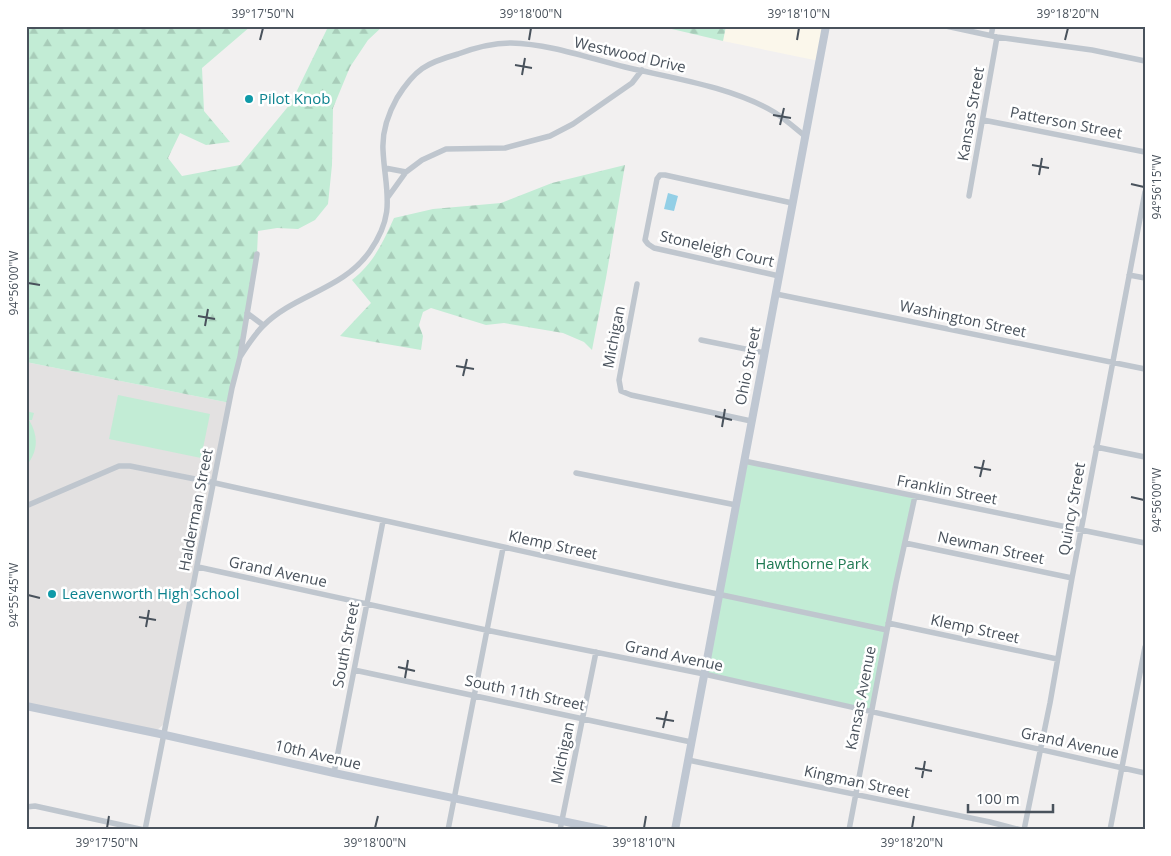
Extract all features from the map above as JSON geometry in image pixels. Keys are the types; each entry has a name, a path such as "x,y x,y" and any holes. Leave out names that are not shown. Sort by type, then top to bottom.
{"street":[{"name":"Ohio Street","path":"675,830 826,26"},
{"path":"946,26 994,36 1092,50 1145,61"},
{"name":"Kansas Street","path":"969,196 983,120 994,36 993,26"},
{"name":"Westwood Drive","path":"240,357 263,325 283,311 348,275 364,260 377,242 386,219 388,197 384,142 389,115 402,90 414,74 433,62 476,48 510,43 542,46 678,78 723,91 774,112 805,136"},
{"path":"388,197 406,172 422,160 446,149 505,148 550,136 573,124 632,83 642,70"},
{"name":"Patterson Street","path":"983,120 1145,152"},
{"path":"385,168 406,172"},
{"name":"Stoneleigh Court","path":"780,276 654,248 645,240 657,179 660,175 792,203"},
{"name":"Quincy Street","path":"1023,830 1058,659 1145,192"},
{"name":"Halderman Street","path":"145,830 215,483 232,388 240,357 257,254"},
{"path":"1129,275 1145,278"},
{"name":"Michigan","path":"637,284 619,387 624,393 751,421"},
{"name":"Washington Street","path":"776,294 1145,369"},
{"path":"247,313 263,325"},
{"path":"701,340 764,353"},
{"path":"1096,447 1145,457"},
{"name":"Franklin Street","path":"744,461 1145,543"},
{"path":"26,506 119,466 130,466 215,483"},
{"path":"576,473 736,505"},
{"name":"Klemp Street","path":"215,483 503,548 887,630"},
{"path":"887,630 915,496"},
{"name":"South Street","path":"334,773 366,604 384,521"},
{"name":"Newman Street","path":"905,543 1072,578"},
{"path":"448,830 503,548"},
{"name":"Grand Avenue","path":"198,567 486,630 704,674 1145,772"},
{"name":"Klemp Street","path":"888,623 1058,659"},
{"name":"Kansas Avenue","path":"849,830 887,630"},
{"path":"1110,830 1142,674 1145,647"},
{"name":"Michigan","path":"560,830 596,652"},
{"name":"South 11th Street","path":"354,670 691,742"},
{"name":"10th Avenue","path":"26,706 165,734 334,773 605,830"},
{"name":"Kingman Street","path":"688,760 1023,830"},
{"path":"26,807 35,806 145,830"}],"shaded area":[{"path":"726,26 826,26 819,61 723,41"},
{"path":"26,362 230,403 164,724 157,730 26,705"}],"green space":[{"path":"26,26 251,26 202,68 204,111 230,142 206,145 180,133 168,158 182,176 240,165 291,103 327,29 331,26 383,26 368,40 350,67 333,108 332,165 328,204 315,220 298,229 277,228 258,231 257,254 230,403 26,362"},
{"path":"659,26 726,26 723,41"},
{"path":"625,165 592,350 584,342 563,333 504,323 486,325 431,308 423,312 419,325 423,336 421,350 340,336 371,303 352,280 372,259 382,244 394,218 433,209 501,203 552,183"},
{"path":"118,395 210,414 201,458 109,439"},
{"path":"26,411 34,413 32,420 29,420 36,438 36,444 33,455 26,466 29,440 26,430"},
{"name":"Hawthorne Park","path":"744,461 915,496 871,711 704,674"}],"water":[{"path":"668,193 678,196 674,211 664,209"}],"place":[{"name":"Pilot Knob","path":"249,99"},
{"name":"Leavenworth High School","path":"52,594"}]}
